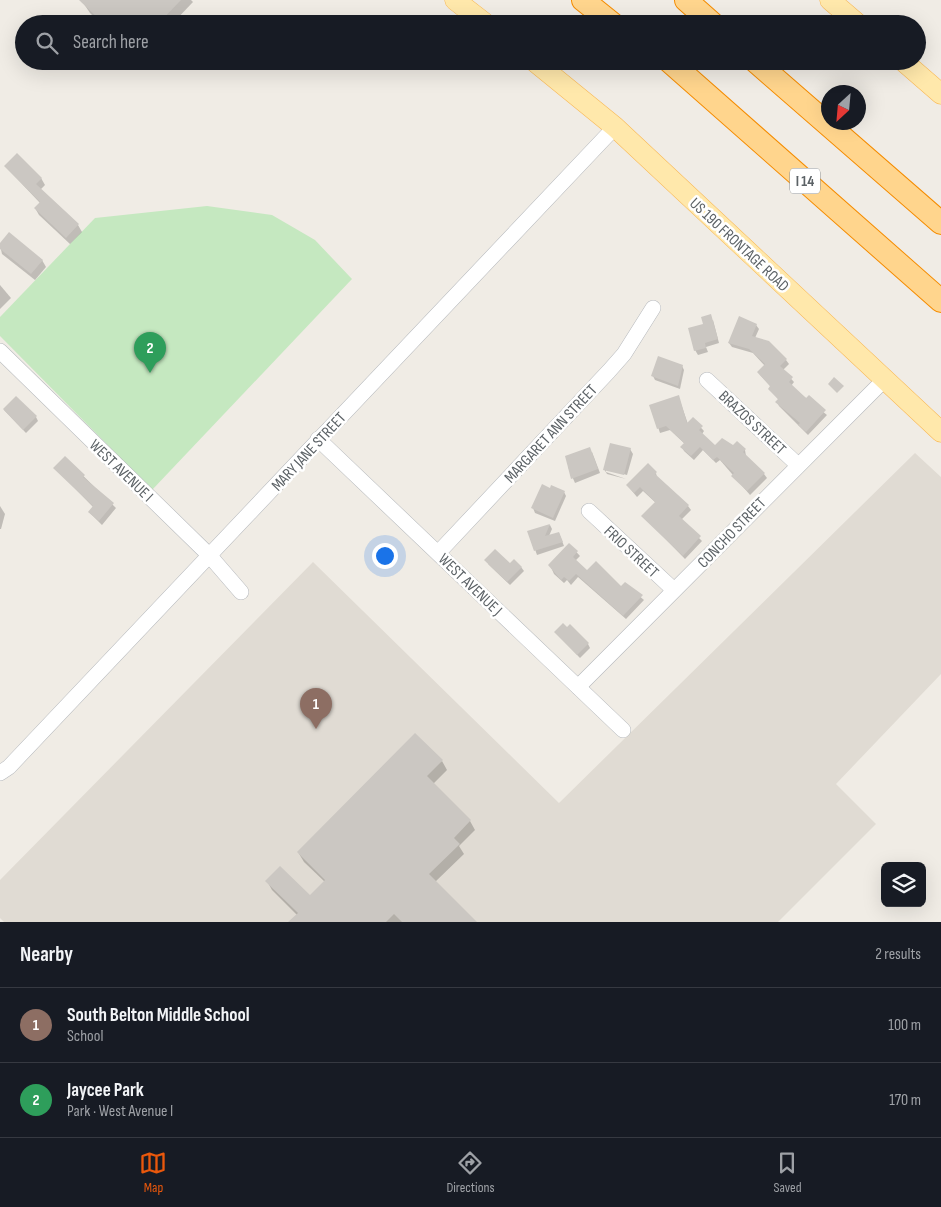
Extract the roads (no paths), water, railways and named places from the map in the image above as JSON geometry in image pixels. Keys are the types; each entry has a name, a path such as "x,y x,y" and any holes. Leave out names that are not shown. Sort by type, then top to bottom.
{"highway":[{"path":"583,0 602,15"},
{"path":"601,0 617,15"},
{"path":"686,0 703,15"},
{"path":"671,70 739,124"},
{"name":"I 14","path":"679,70 941,300"},
{"path":"765,70 941,223"}],"main road":[{"path":"455,0 474,15"},
{"path":"830,0 848,15"},
{"name":"US 190 FRONTAGE ROAD","path":"545,70 615,127 941,432"},
{"path":"913,70 941,94"}],"street":[{"name":"MARY JANE STREET","path":"0,773 16,760 615,127"},
{"name":"MARGARET ANN STREET","path":"439,552 624,354 653,308"},
{"name":"WEST AVENUE I","path":"0,350 209,555 241,592"},
{"name":"CONCHO STREET","path":"578,686 885,379"},
{"name":"BRAZOS STREET","path":"707,380 798,465"},
{"name":"WEST AVENUE J","path":"318,439 439,552 623,730"},
{"name":"FRIO STREET","path":"589,511 674,590"}],"place":[{"name":"Jaycee Park","path":"150,373"},
{"name":"South Belton Middle School","path":"316,729"}]}
